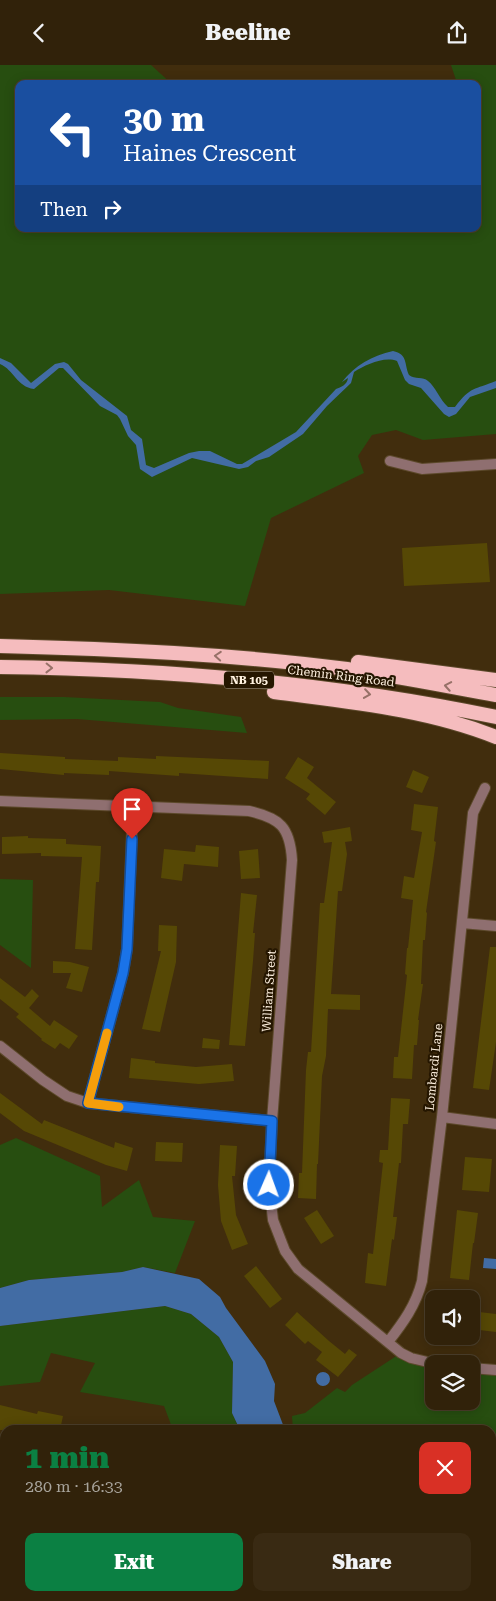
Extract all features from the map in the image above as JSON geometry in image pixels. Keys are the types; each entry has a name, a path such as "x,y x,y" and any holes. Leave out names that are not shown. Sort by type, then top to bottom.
{"highway":[{"name":"Chemin Ring Road","path":"0,646 102,649 242,658 348,669 496,695"},
{"path":"242,658 336,660 496,680"},
{"name":"Chemin Ring Road","path":"0,667 56,667 261,681 327,688 438,705 496,717"},
{"path":"145,672 408,711 466,726 496,737"}],"street":[{"path":"390,461 422,469 496,464"},
{"name":"Lombardi Lane","path":"388,1342 402,1324 417,1299 422,1281 442,1117 473,813 485,788"},
{"name":"William Street","path":"0,801 249,811 266,815 282,825 291,843 292,859 272,1121 270,1197 274,1220 286,1251 305,1276 406,1356 425,1361"},
{"path":"88,1103 123,973 127,949 133,807"},
{"path":"462,923 496,926"},
{"path":"0,1046 43,1080 67,1096 88,1103 272,1121"},
{"path":"442,1117 496,1123"},
{"path":"480,1369 496,1370"}],"green space":[{"path":"0,65 151,65 168,80 15,80 15,232 481,232 481,80 456,80 451,65 496,65 496,434 423,440 396,430 372,435 358,456 364,473 271,518 245,606 109,590 0,594"},
{"path":"0,697 64,697 160,702 178,708 241,717 247,733 77,719 0,720"},
{"path":"0,879 33,880 31,968 0,945"},
{"path":"16,1138 100,1176 102,1207 139,1180 153,1217 195,1221 175,1273 143,1267 122,1272 29,1280 0,1288 0,1145"},
{"path":"165,1306 191,1314 219,1337 233,1362 232,1413 238,1425 171,1425 164,1406 80,1392 95,1363 51,1353 40,1382 0,1386 0,1326"},
{"path":"401,1353 425,1361 425,1410 480,1410 480,1369 496,1370 496,1425 293,1425 292,1416 305,1413 337,1388 345,1392 352,1385"}],"water":[{"path":"393,351 401,354 405,360 409,375 428,381 448,407 455,407 469,392 496,381 496,388 470,397 456,414 449,417 444,414 421,388 409,384 405,380 397,361 381,360 354,372 351,383 327,406 303,434 269,457 239,469 192,458 152,477 140,469 136,445 128,436 117,415 100,406 63,368 59,368 34,389 23,385 9,370 0,364 0,358 11,363 31,383 55,364 64,362 68,364 81,380 127,416 131,430 142,439 146,465 154,468 189,453 199,451 210,451 237,464 242,464 296,432 336,389 345,384 348,378 342,382 358,366"},
{"path":"484,1258 496,1259 496,1269 483,1268"},
{"path":"143,1267 199,1279 220,1297 265,1361 275,1384 274,1401 283,1425 238,1425 232,1413 233,1362 219,1337 191,1314 165,1306 0,1326 0,1288 29,1280 122,1272"},
{"path":"323,1372 328,1374 330,1379 328,1384 323,1386 318,1384 316,1379 318,1374"}],"building":[{"path":"487,543 490,582 404,586 402,548"},
{"path":"0,753 65,757 65,759 118,761 118,757 156,759 156,756 269,761 268,779 179,773 179,776 109,771 109,775 64,773 64,775 0,769"},
{"path":"298,757 314,767 307,778 336,802 325,815 306,799 310,794 285,778"},
{"path":"413,770 429,777 422,793 406,787"},
{"path":"414,804 438,807 434,841 436,842 426,912 425,940 423,940 421,984 423,984 417,1045 414,1045 412,1079 393,1078 394,1057 398,1057 413,900 401,898 404,876 414,878 422,832 411,830"},
{"path":"350,827 352,841 345,842 347,854 342,891 338,891 331,994 360,995 360,1010 328,1009 326,1056 322,1076 316,1199 298,1198 299,1173 302,1173 306,1070 308,1052 311,1052 320,903 324,903 332,842 324,843 322,832"},
{"path":"28,836 28,838 66,839 66,844 101,846 99,882 96,882 92,950 75,949 82,857 41,856 41,853 2,854 2,837"},
{"path":"196,845 219,847 218,867 184,864 182,881 161,878 164,849 195,852"},
{"path":"258,849 260,878 241,879 239,851"},
{"path":"241,893 257,895 245,1046 229,1045"},
{"path":"159,925 177,926 176,962 160,1032 142,1029 161,951 158,951"},
{"path":"490,947 496,947 496,1042 489,1090 473,1088"},
{"path":"53,961 70,962 89,967 82,992 66,988 71,973 53,973"},
{"path":"0,978 25,997 32,989 39,996 29,1008 50,1026 54,1020 78,1036 69,1049 60,1043 55,1049 41,1040 16,1017 19,1014 0,999"},
{"path":"203,1038 220,1040 219,1049 202,1048"},
{"path":"131,1058 155,1061 155,1063 196,1067 232,1064 234,1081 199,1084 129,1078"},
{"path":"0,1093 42,1124 44,1120 114,1148 115,1142 133,1148 127,1171 106,1165 24,1131 0,1113"},
{"path":"391,1098 410,1099 408,1124 403,1124 401,1163 399,1163 393,1217 397,1217 386,1286 365,1283 368,1253 373,1254 383,1163 379,1162 380,1150 388,1150"},
{"path":"156,1142 183,1143 182,1162 155,1161"},
{"path":"220,1145 237,1146 235,1176 232,1176 236,1215 248,1244 232,1250 221,1221 218,1185"},
{"path":"465,1157 492,1159 489,1192 462,1190"},
{"path":"317,1210 334,1236 321,1244 304,1218"},
{"path":"457,1210 478,1213 469,1280 450,1278"},
{"path":"256,1266 282,1299 270,1308 244,1276"},
{"path":"297,1312 345,1354 349,1349 357,1355 338,1377 316,1360 322,1352 308,1341 305,1344 285,1325"},
{"path":"480,1312 496,1314 496,1332 480,1330"},
{"path":"0,1405 37,1414 38,1411 63,1416 61,1425 0,1425"}],"slow traffic":[{"path":"107,1033 88,1103 119,1107"}],"route":[{"path":"132,839 129,928 123,973 88,1103 272,1121 269,1185"}]}
